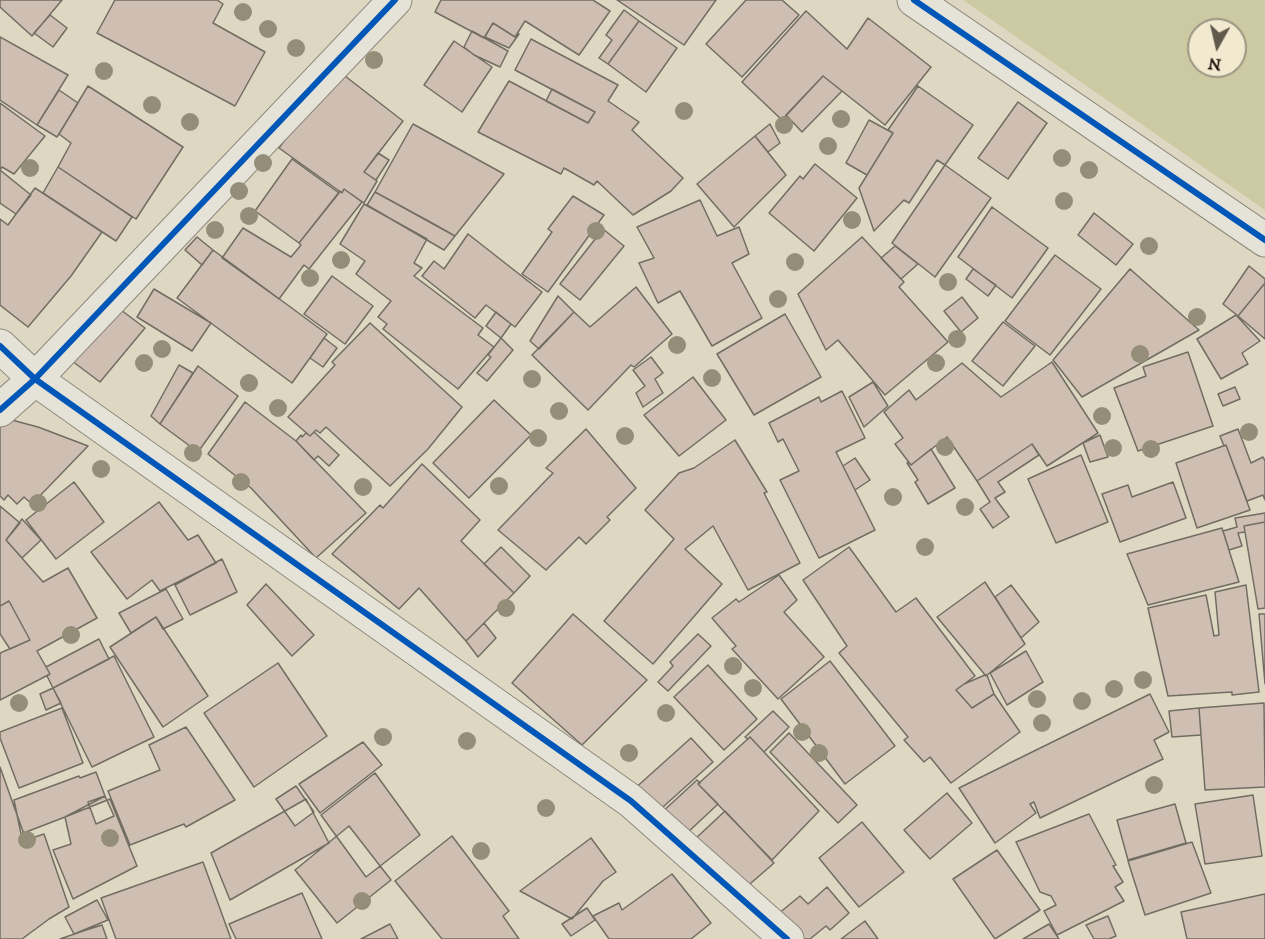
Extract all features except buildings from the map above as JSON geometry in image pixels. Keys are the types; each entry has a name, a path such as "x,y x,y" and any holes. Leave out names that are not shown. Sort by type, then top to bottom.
{"street":[{"path":"0,410 35,379 395,0"},
{"path":"914,0 1265,240"},
{"path":"0,346 35,379 631,801 787,939"}],"shaded area":[{"path":"963,0 1265,0 1265,210"}],"cycle path":[{"path":"0,410 35,379 395,0"},
{"path":"914,0 1265,240"},
{"path":"0,346 35,379 631,801 787,939"}]}
